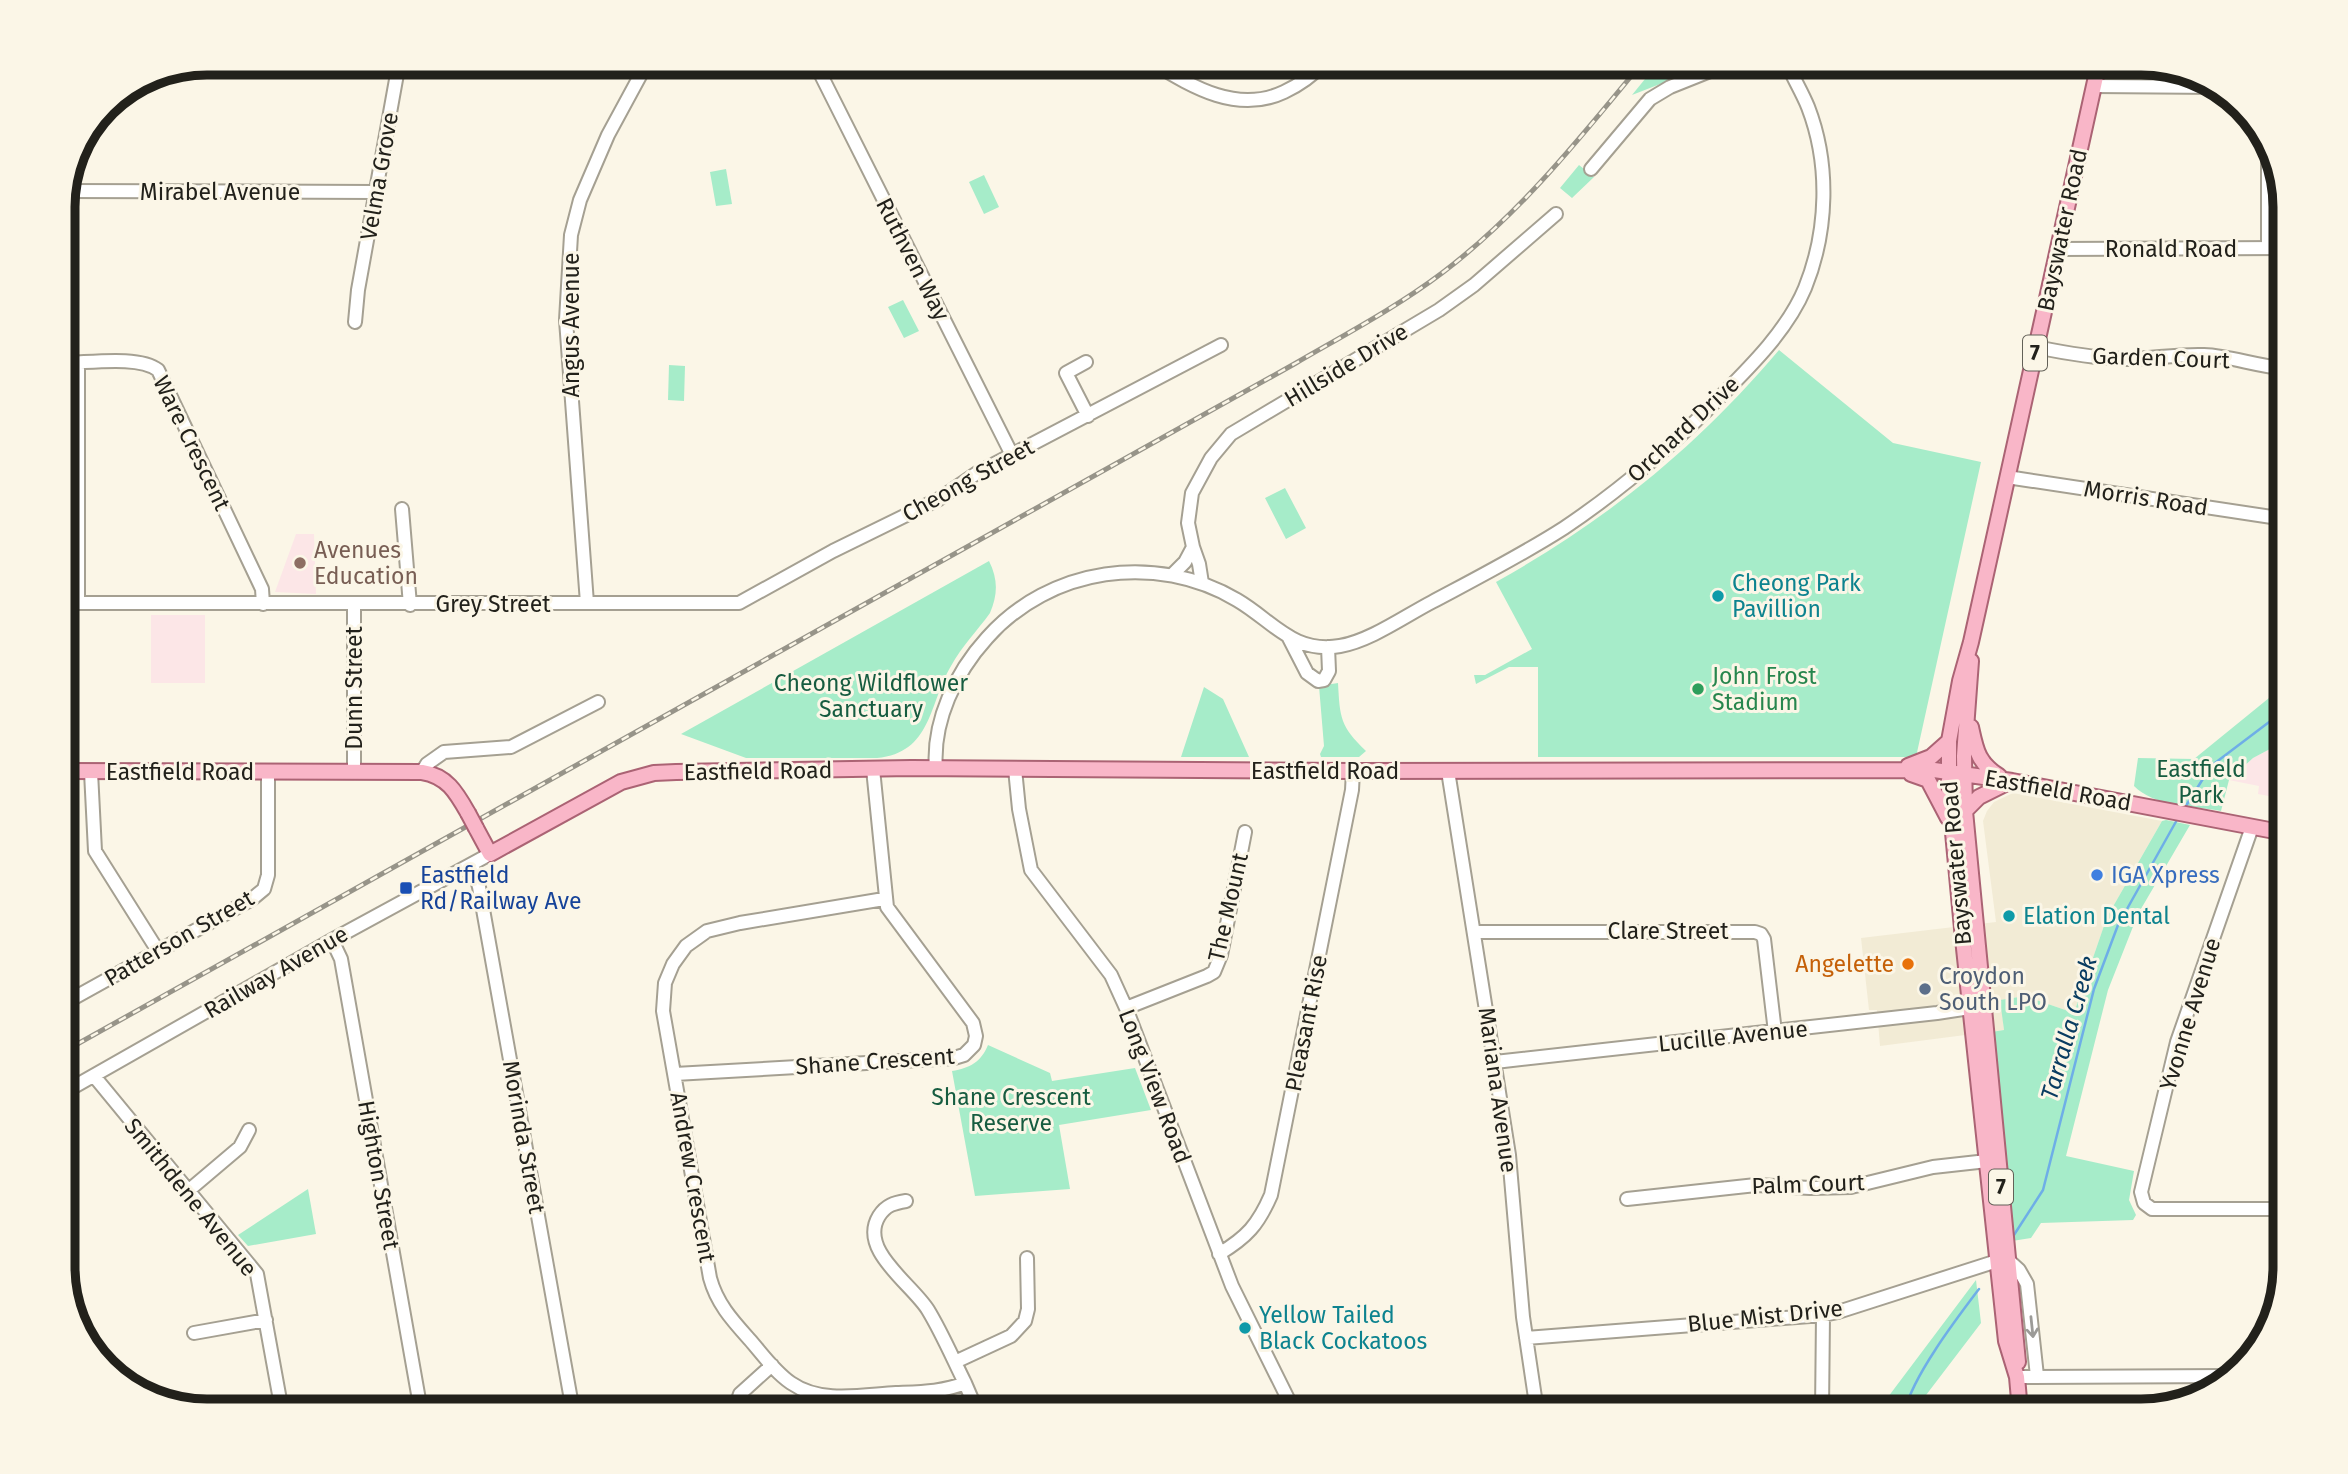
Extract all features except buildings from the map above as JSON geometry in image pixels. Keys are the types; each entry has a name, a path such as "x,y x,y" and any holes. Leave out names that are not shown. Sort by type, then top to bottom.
{"main road":[{"name":"Bayswater Road","path":"2019,1399 2017,1377 2006,1341 2003,1261 1965,811 1949,741 1960,681 1971,642 2096,75"},
{"name":"Bayswater Road","path":"1971,642 1968,715 1956,772 1951,825 1987,1161 2003,1261"},
{"path":"1968,715 1979,759 1987,769 2008,780"},
{"path":"1897,770 1931,757 1949,741"},
{"name":"Eastfield Road","path":"76,771 433,774 446,781 456,792 491,854 607,789 646,775 676,772 873,769 1956,772 2273,831"},
{"path":"1897,770 1928,780 1951,825"},
{"path":"1965,811 1979,797 2008,780"},
{"path":"1970,1008 1982,996"}],"street":[{"name":"Velma Grove","path":"355,322 358,290 397,75"},
{"name":"Angus Avenue","path":"587,604 566,320 571,235 580,200 608,135 640,75"},
{"name":"Ruthven Way","path":"821,75 1012,455"},
{"path":"1175,75 1207,93 1246,101 1278,95 1309,75"},
{"path":"1591,169 1650,99 1670,87 1700,75"},
{"name":"Orchard Drive","path":"1328,647 1352,643 1392,624 1530,548 1592,508 1681,437 1737,380 1780,329 1796,308 1805,286 1819,235 1824,196 1817,139 1808,106 1793,75"},
{"path":"2094,86 2195,87"},
{"path":"2268,174 2268,248"},
{"name":"Mirabel Avenue","path":"77,191 376,192"},
{"name":"Hillside Drive","path":"1202,583 1188,515 1192,493 1211,458 1231,434 1438,310 1474,285 1556,214"},
{"name":"Ronald Road","path":"2058,249 2272,248"},
{"name":"Cheong Street","path":"712,604 739,603 833,551 939,499 977,473 1221,345"},
{"name":"Garden Court","path":"2036,347 2084,356 2123,359 2206,355 2272,367"},
{"name":"Ware Crescent","path":"78,363 137,362 152,365 158,370 262,589 263,604"},
{"path":"1086,362 1066,373 1088,416"},
{"path":"78,363 78,603"},
{"name":"Morris Road","path":"2007,477 2272,517"},
{"path":"402,509 410,605"},
{"path":"1172,575 1185,562 1193,547"},
{"path":"936,769 936,745 951,693 966,664 1006,618 1039,596 1073,581 1124,571 1172,575 1202,583 1240,602 1289,638 1311,646 1328,647 1329,671 1324,680 1312,679 1307,673 1289,638"},
{"name":"Grey Street","path":"78,603 712,604"},
{"name":"Dunn Street","path":"354,604 354,772"},
{"path":"422,772 427,764 444,752 511,747 598,702"},
{"name":"Shane Crescent","path":"675,1074 954,1058 969,1052 974,1045 976,1036 973,1023 887,907 884,899 873,769"},
{"name":"Long View Road","path":"1015,769 1019,809 1031,870 1111,975 1126,1007 1232,1286 1288,1399"},
{"name":"Pleasant Rise","path":"1219,1254 1244,1239 1256,1225 1271,1195 1353,771"},
{"name":"Mariana Avenue","path":"1448,771 1509,1155 1526,1338 1535,1399"},
{"path":"91,772 95,850 158,951"},
{"name":"Patterson Street","path":"76,997 252,899 264,889 268,875 268,772"},
{"name":"Yvonne Avenue","path":"2252,827 2177,1042 2141,1192 2148,1207 2159,1209 2273,1209"},
{"name":"The Mount","path":"1126,1007 1197,981 1214,971 1221,955 1245,832"},
{"name":"Railway Avenue","path":"76,1086 332,940 491,854"},
{"name":"Morinda Street","path":"472,864 479,887 570,1399"},
{"name":"Andrew Crescent","path":"884,899 722,926 699,936 686,946 673,964 664,989 663,1011 713,1290 724,1311 772,1366 803,1389 828,1396 947,1390 965,1383"},
{"name":"Clare Street","path":"1474,932 1755,932 1761,934 1764,939 1775,1032"},
{"name":"Highton Street","path":"332,940 341,958 419,1399"},
{"name":"Lucille Avenue","path":"1495,1062 1970,1008"},
{"name":"Smithdene Avenue","path":"94,1076 257,1274 280,1399"},
{"path":"188,1191 240,1147 250,1130"},
{"name":"Palm Court","path":"1627,1199 1756,1185 1851,1187 1933,1167 1987,1161"},
{"path":"906,1201 891,1203 883,1210 877,1220 877,1249 928,1309 972,1399"},
{"path":"955,1362 1011,1336 1025,1321 1027,1258"},
{"path":"2003,1261 2019,1270 2027,1284 2037,1376"},
{"name":"Blue Mist Drive","path":"1526,1338 1823,1315 2003,1261"},
{"path":"1822,1399 1823,1315"},
{"path":"194,1333 266,1320"},
{"path":"738,1399 740,1394 772,1366"},
{"path":"2017,1377 2214,1376"}],"shaded area":[{"name":"Avenues Education","path":"296,534 314,534 316,594 275,592"},
{"path":"151,615 205,615 205,683 151,683"},
{"path":"2273,748 2273,797 2258,794 2259,786 2229,780 2253,758"},
{"path":"2013,793 2162,821 2107,917 2074,1013 2025,996 2001,1000 2004,1030 1880,1046 1877,1010 1869,1010 1861,938 1996,922 1983,821 1994,802"}],"green space":[{"path":"1648,75 1683,75 1632,95"},
{"path":"1579,165 1594,177 1572,198 1560,188"},
{"path":"726,169 732,204 716,206 710,172"},
{"path":"984,175 999,207 984,214 969,182"},
{"path":"903,300 919,331 904,338 888,307"},
{"path":"1779,350 1893,443 1981,462 1916,757 1538,757 1538,667 1509,667 1476,684 1474,675 1485,675 1532,649 1496,582 1576,533 1648,479 1716,418"},
{"path":"669,365 685,366 684,401 668,400"},
{"path":"1285,488 1306,528 1286,539 1265,498"},
{"name":"Cheong Wildflower Sanctuary","path":"989,561 996,587 990,613 955,659 926,724 909,747 877,758 746,758 681,734"},
{"path":"1338,683 1343,721 1351,735 1366,751 1359,757 1321,757 1320,754 1324,746 1319,686"},
{"path":"1204,687 1223,699 1249,757 1181,757"},
{"name":"Eastfield Park","path":"2272,695 2273,748 2253,758 2229,780 2221,811 2152,798 2134,786 2138,758 2194,759"},
{"path":"2162,821 2190,825 2138,914 2108,990 2066,1156 2134,1171 2129,1200 2136,1215 2133,1220 2041,1223 2031,1238 2012,1241 1991,1032 2004,1030 2000,1000 2025,996 2074,1013 2107,917"},
{"name":"Shane Crescent Reserve","path":"988,1045 1050,1073 1052,1081 1135,1068 1151,1110 1059,1125 1070,1189 975,1196 952,1071 974,1063"},
{"path":"308,1189 316,1234 248,1246 238,1235"},
{"path":"1976,1280 1981,1323 1923,1399 1852,1399 1888,1397"}],"waterway":[{"name":"Tarralla Creek","path":"2184,809 2211,766 2272,719"},
{"name":"Tarralla Creek","path":"2012,1238 2043,1190 2094,989 2118,925 2178,818"},
{"name":"Tarralla Creek","path":"1908,1399 1926,1365 1979,1289"}],"railway":[{"path":"76,1045 1389,309 1442,273 1497,226 1548,174 1632,75"}],"place":[{"name":"Avenues Education","path":"300,563"},
{"name":"Cheong Park Pavillion","path":"1718,596"},
{"name":"John Frost Stadium","path":"1698,689"},
{"name":"IGA Xpress","path":"2097,875"},
{"name":"Eastfield Rd/Railway Ave","path":"406,888"},
{"name":"Elation Dental","path":"2009,916"},
{"name":"Angelette","path":"1908,964"},
{"name":"Croydon South LPO","path":"1925,989"},
{"name":"Yellow Tailed Black Cockatoos","path":"1245,1328"}]}
